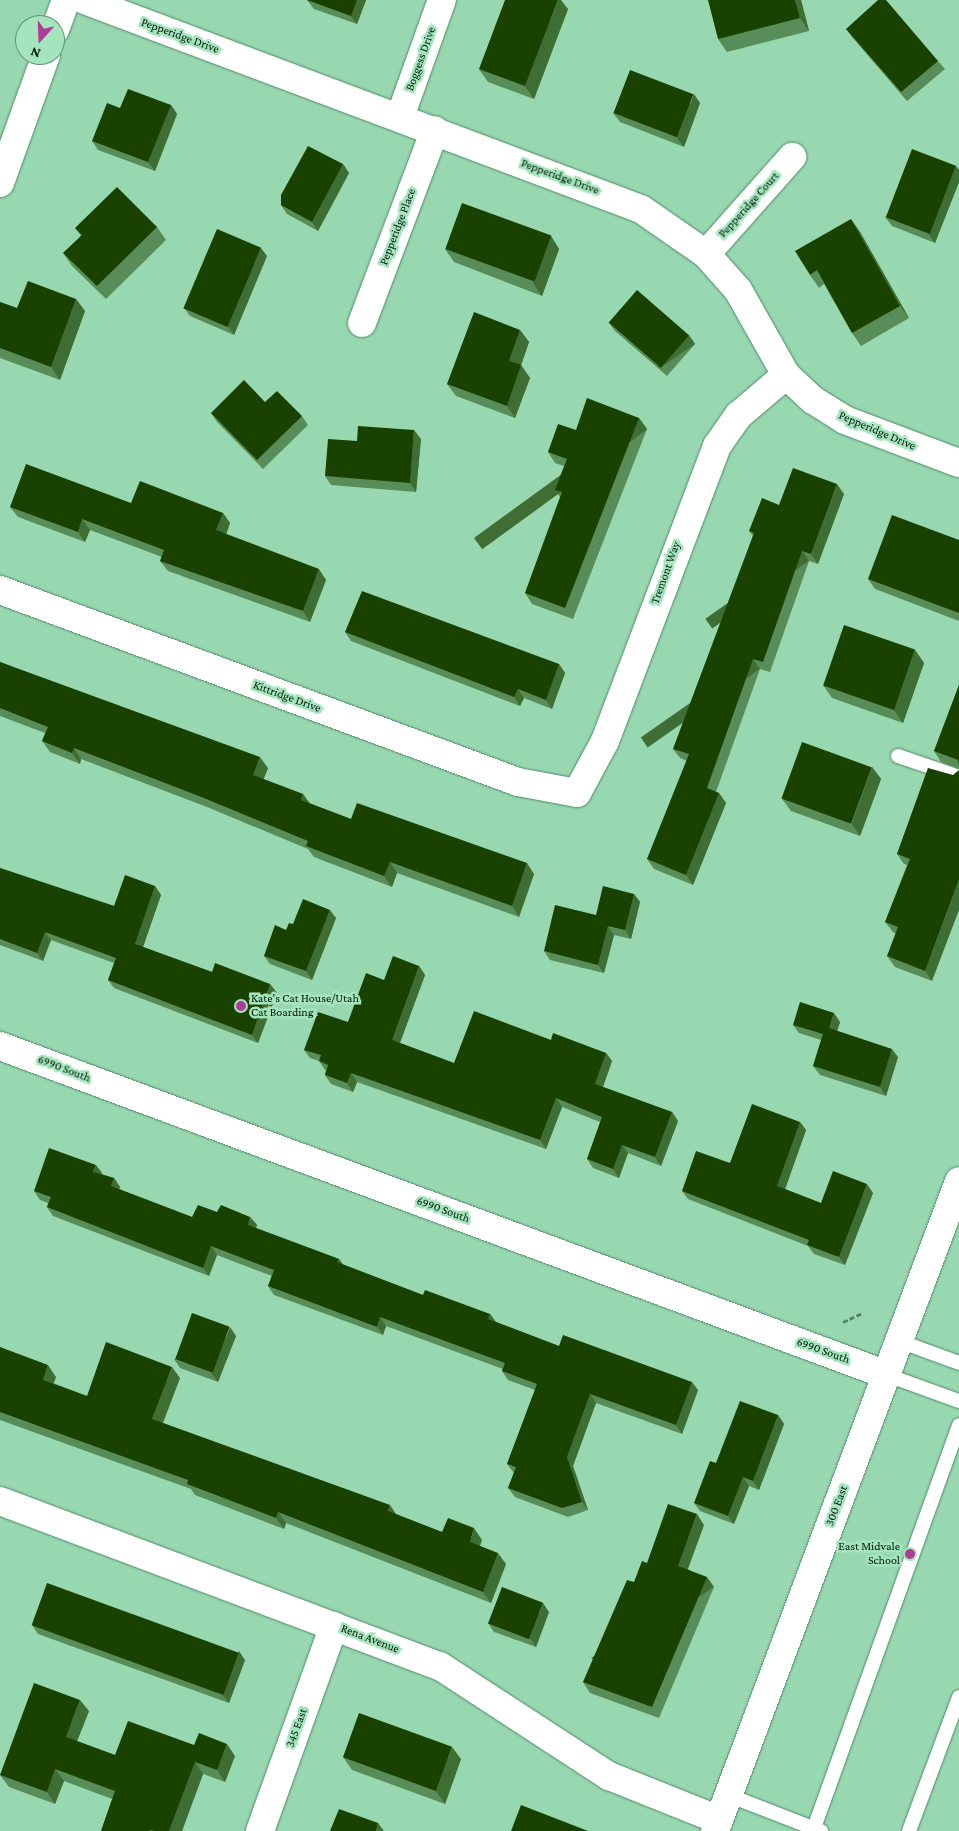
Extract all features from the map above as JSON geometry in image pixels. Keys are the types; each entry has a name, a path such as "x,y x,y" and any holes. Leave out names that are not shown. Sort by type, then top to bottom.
{"street":[{"path":"60,15 66,0"},
{"name":"Pepperidge Drive","path":"84,0 435,130 641,209 706,254 738,290 786,375 813,400 845,420 959,463"},
{"name":"Boggess Drive","path":"400,117 442,0"},
{"path":"0,182 42,65"},
{"name":"Pepperidge Place","path":"362,323 435,130"},
{"name":"Pepperidge Court","path":"706,254 792,157"},
{"name":"Tremont Way","path":"577,793 605,741 717,446 739,415 786,375"},
{"name":"Kittridge Drive","path":"0,590 518,782 577,793"},
{"name":"6990 South","path":"0,1046 887,1375"},
{"name":"300 East","path":"717,1826 959,1181"},
{"name":"Rena Avenue","path":"1,1504 440,1666 609,1776 717,1826"},
{"name":"345 East","path":"260,1831 334,1626"}],"lane":[{"path":"898,756 959,777"},
{"path":"899,1341 959,1362"},
{"path":"887,1375 959,1401"},
{"path":"728,1795 818,1830 959,1425"},
{"path":"909,1831 959,1697"}],"path":[{"path":"843,1322 862,1313"}],"building":[{"path":"307,0 357,0 351,16"},
{"path":"505,0 558,0 525,86 479,69"},
{"path":"708,0 795,0 800,18 718,39"},
{"path":"878,0 886,0 938,61 901,92 846,29"},
{"path":"630,70 693,94 677,137 614,113"},
{"path":"128,89 171,105 148,162 92,141 107,103 120,108"},
{"path":"308,146 343,164 312,222 281,205 281,195"},
{"path":"912,149 956,166 930,234 886,217"},
{"path":"117,187 157,227 97,286 63,253 82,235 75,228"},
{"path":"462,203 551,235 535,282 445,249"},
{"path":"851,219 900,306 852,333 817,270 810,275 795,251"},
{"path":"217,229 261,248 228,327 183,308"},
{"path":"28,281 76,299 51,367 0,348 0,302 17,308"},
{"path":"637,290 689,335 661,368 609,322"},
{"path":"474,312 520,330 509,361 521,365 507,406 447,384"},
{"path":"244,380 265,402 277,391 302,416 257,460 211,413"},
{"path":"587,398 639,418 565,608 525,593 562,492 555,490 567,459 548,452 558,424 576,430"},
{"path":"358,426 414,430 410,483 325,476 328,439 357,441"},
{"path":"26,464 131,503 140,481 223,513 216,530 319,569 303,611 160,561 164,550 82,519 78,532 10,507"},
{"path":"793,468 837,484 811,554 802,551 763,662 753,659 707,788 719,793 686,875 647,859 689,754 673,749 754,533 749,531 762,498 779,505"},
{"path":"892,515 959,540 959,613 868,579"},
{"path":"362,591 559,664 546,700 518,689 514,697 345,632"},
{"path":"844,625 915,649 894,710 823,686"},
{"path":"0,662 260,757 253,775 303,794 301,800 351,819 357,803 527,863 512,906 390,862 384,876 306,846 308,841 199,796 74,748 72,753 42,741 48,727 0,708"},
{"path":"959,685 959,766 958,760 934,751"},
{"path":"802,742 872,767 851,824 781,798"},
{"path":"928,768 953,775 959,770 959,880 925,971 887,956 898,927 885,922 910,859 897,854"},
{"path":"0,868 114,906 125,875 155,886 135,944 212,972 215,963 270,984 252,1035 108,980 116,958 45,932 37,953 0,939"},
{"path":"603,886 634,894 625,930 608,926 598,965 544,951 555,905 596,915"},
{"path":"303,899 330,910 306,971 264,956 275,925 286,930 289,923 293,924"},
{"path":"393,956 419,966 392,1040 454,1063 474,1011 551,1040 553,1033 606,1053 595,1084 672,1112 655,1157 622,1145 613,1169 587,1159 602,1117 556,1098 540,1140 351,1073 347,1083 325,1075 328,1065 319,1061 321,1055 304,1050 318,1012 348,1022 366,973 384,980"},
{"path":"800,1002 834,1013 829,1028 892,1049 880,1087 813,1066 823,1034 793,1025"},
{"path":"752,1104 800,1122 777,1186 821,1203 833,1171 867,1184 839,1257 807,1245 809,1240 682,1191 696,1151 730,1163"},
{"path":"49,1148 96,1165 93,1172 114,1178 111,1186 192,1217 198,1205 217,1212 221,1205 250,1217 248,1225 339,1259 337,1262 423,1295 425,1290 490,1314 488,1319 559,1346 563,1335 692,1382 676,1425 590,1394 567,1457 582,1502 562,1508 508,1488 516,1467 507,1464 537,1384 502,1371 505,1363 380,1317 377,1327 268,1286 274,1270 211,1246 203,1268 47,1207 51,1197 34,1191"},
{"path":"192,1313 230,1327 213,1373 175,1359"},
{"path":"106,1342 172,1367 152,1419 390,1505 388,1511 442,1532 448,1518 474,1528 470,1542 498,1553 483,1592 278,1512 276,1518 187,1484 188,1480 0,1412 0,1347 48,1365 43,1380 87,1396"},
{"path":"740,1401 778,1415 753,1481 743,1477 728,1516 694,1503 710,1461 716,1463"},
{"path":"668,1504 697,1514 678,1566 707,1577 652,1707 583,1682 627,1580 634,1582 642,1561 647,1563"},
{"path":"47,1583 239,1653 223,1695 32,1625"},
{"path":"502,1587 543,1603 529,1639 488,1623"},
{"path":"34,1683 80,1700 66,1737 115,1755 128,1721 194,1745 199,1733 227,1744 217,1770 195,1762 169,1831 101,1831 115,1791 55,1769 47,1792 0,1775"},
{"path":"359,1713 452,1747 436,1791 343,1757"},
{"path":"521,1805 588,1831 511,1831"},
{"path":"339,1809 378,1823 376,1831 330,1831"}],"place":[{"name":"Kate's Cat House/Utah Cat Boarding","path":"241,1006"},
{"name":"East Midvale School","path":"910,1554"}]}
